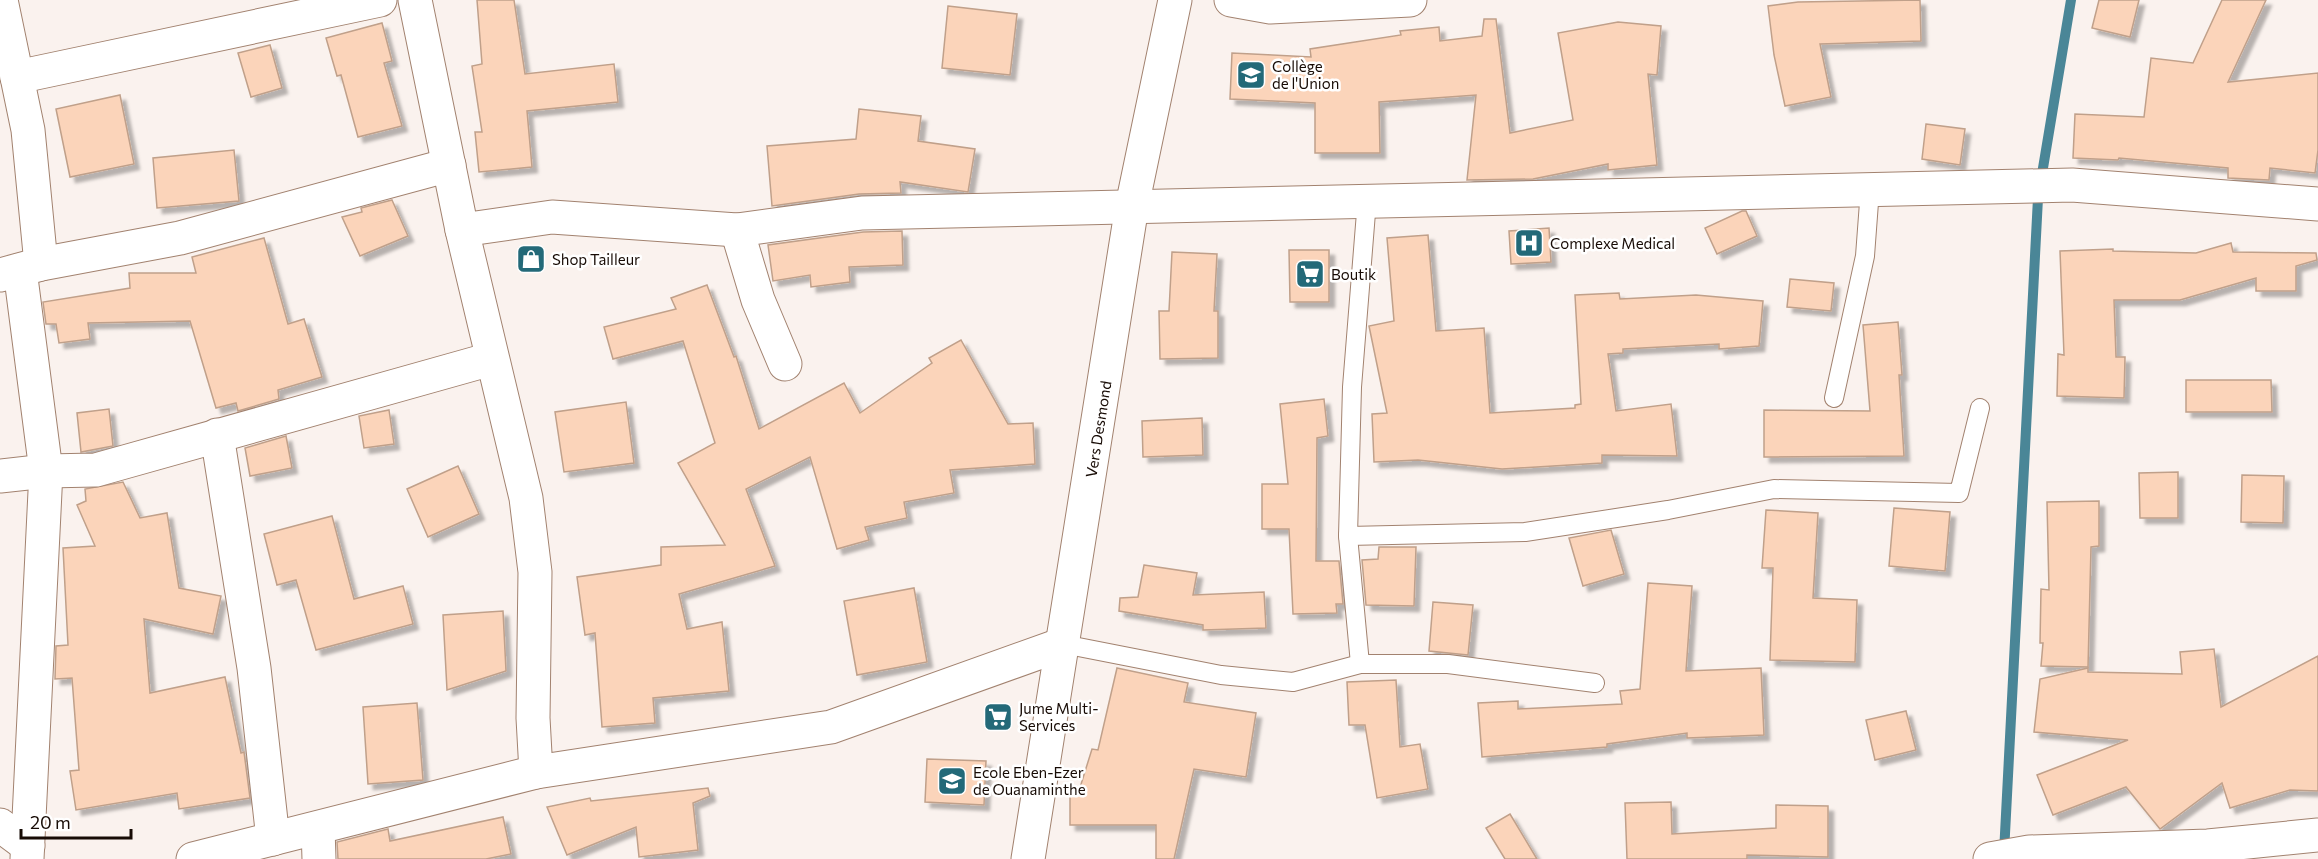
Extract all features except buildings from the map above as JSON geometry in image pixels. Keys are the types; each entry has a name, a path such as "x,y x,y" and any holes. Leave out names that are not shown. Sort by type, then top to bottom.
{"street":[{"path":"1,0 28,130 20,270 46,471 27,852"},
{"path":"17,76 380,0"},
{"path":"415,0 462,230 526,498 534,572 533,718 536,772"},
{"name":"Vers Desmond","path":"1028,859 1132,206 1175,0"},
{"path":"1231,0 1269,7 1410,0"},
{"path":"20,270 180,238 449,165"},
{"path":"462,230 552,217 737,230 862,213 1583,194 1765,194 2027,186 2059,186 2318,204"},
{"path":"737,230 758,300 785,364"},
{"path":"0,476 46,471 96,470 491,359"},
{"path":"217,435 254,668 273,839"},
{"path":"192,859 273,839 319,844 536,772 831,727 1063,644"},
{"path":"0,825 27,852"},
{"path":"1991,858 2037,854 2208,852 2318,835"}],"lane":[{"path":"1834,398 1865,256 1870,189"},
{"path":"1360,664 1348,536 1352,387 1367,200"},
{"path":"1348,536 1525,532 1668,510 1774,489 1959,493 1980,408"},
{"path":"1063,644 1221,675 1293,682 1360,664 1448,664 1595,683"}],"waterway":[{"path":"2004,853 2038,198 2071,0"}],"place":[{"name":"Collège de l'Union","path":"1251,75"},
{"name":"Complexe Medical","path":"1529,243"},
{"name":"Shop Tailleur","path":"531,259"},
{"name":"Boutik","path":"1310,274"},
{"name":"Jume Multi- Services","path":"998,717"},
{"name":"Ecole Eben-Ezer de Ouanaminthe","path":"952,781"}]}
